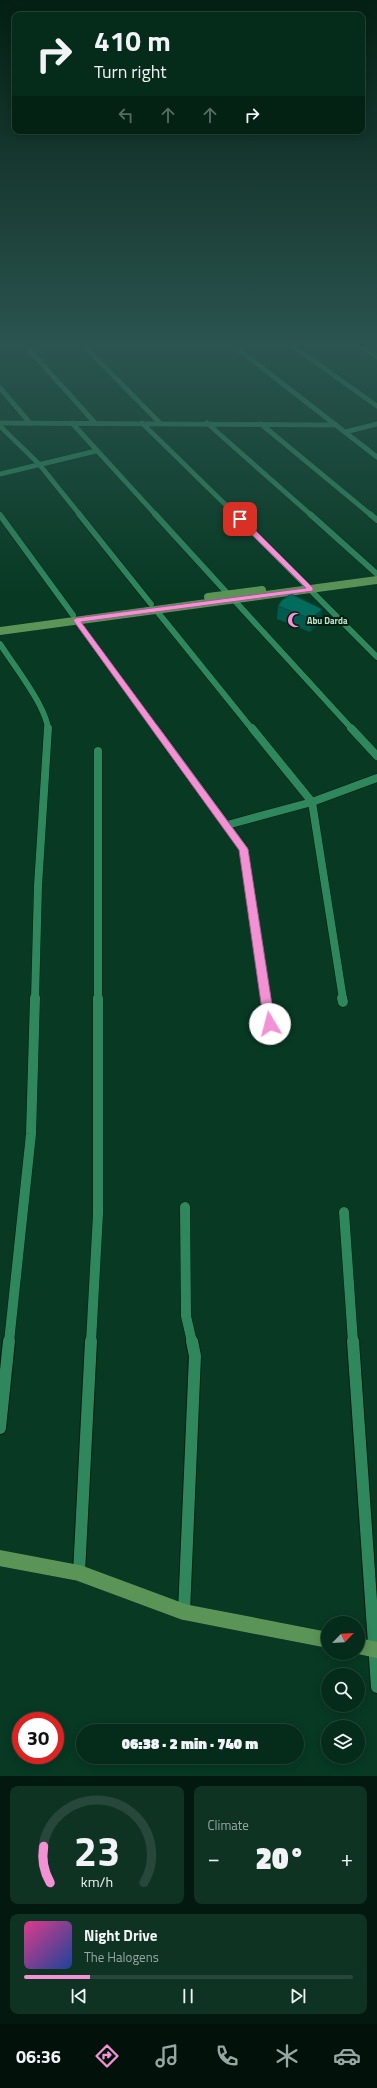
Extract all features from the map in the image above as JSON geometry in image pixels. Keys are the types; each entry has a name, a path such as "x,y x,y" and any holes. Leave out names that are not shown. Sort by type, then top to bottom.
{"street":[{"path":"3,429 38,464 312,802 343,1002"},
{"path":"77,429 228,594"},
{"path":"149,429 309,586 377,657"},
{"path":"214,429 377,574"},
{"path":"267,429 377,520"},
{"path":"341,429 377,457"},
{"path":"345,432 357,429"},
{"path":"0,474 96,451"},
{"path":"0,515 244,849 270,1024"},
{"path":"0,625 154,607 234,600 377,574"},
{"path":"154,607 228,594 377,580"},
{"path":"234,600 377,756"},
{"path":"0,631 74,617"},
{"path":"0,644 48,722 38,886 31,1134 0,1428"},
{"path":"79,1572 98,1214 98,751"},
{"path":"227,825 312,802 377,778"},
{"path":"184,1207 186,1316 195,1356 184,1612"},
{"path":"344,1212 376,1650 377,1687"},
{"path":"0,1558 79,1572 184,1612 321,1639"},
{"path":"365,1648 376,1650"}],"building":[{"path":"291,594 322,609 311,619 278,606 282,600"}],"place":[{"name":"Abu Darda","path":"295,620"}],"route":[{"path":"240,519 311,589 76,620 244,849 270,1024"}]}
